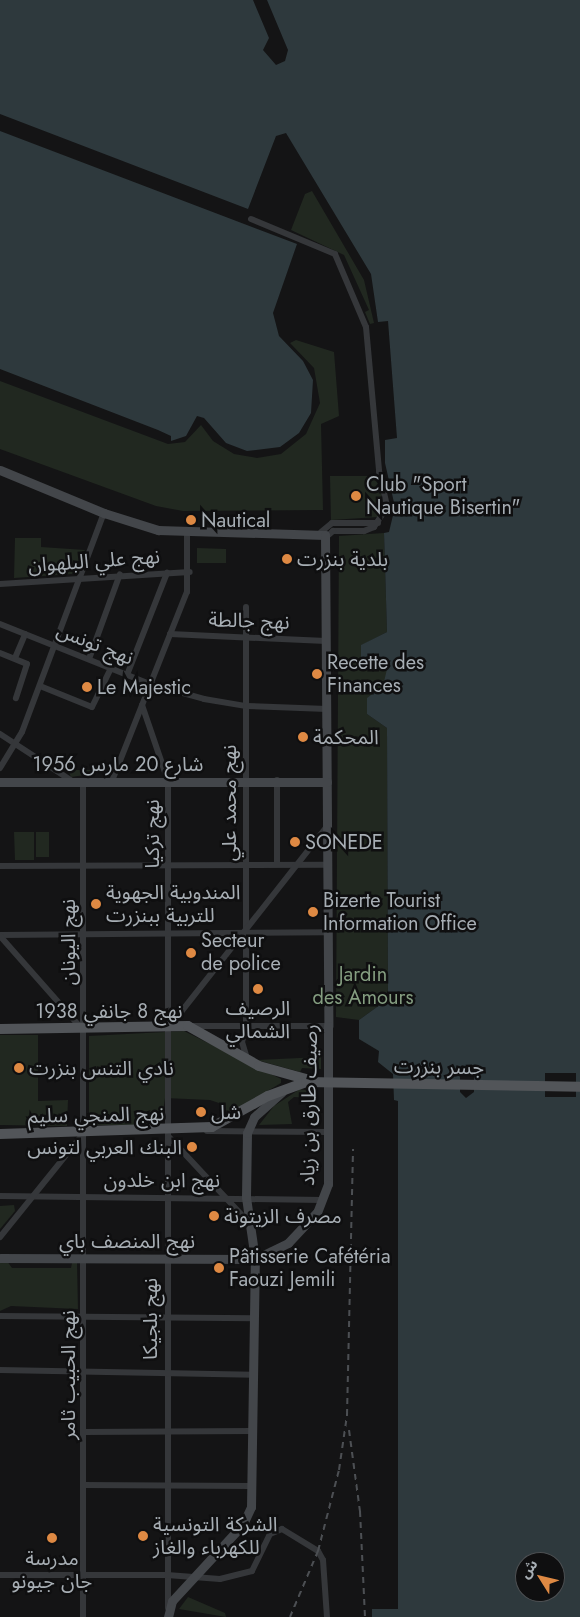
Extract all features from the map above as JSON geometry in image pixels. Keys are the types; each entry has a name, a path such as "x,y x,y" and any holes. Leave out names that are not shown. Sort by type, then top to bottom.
{"main road":[{"path":"0,470 104,513 145,527 187,533 323,534"},
{"name":"رصيف طارق بن زياد","path":"255,1260 299,1234 323,1200 328,1184 328,825 323,534"},
{"name":"شارع 20 مارس 1956","path":"0,782 277,780 327,782"},
{"name":"نهج 8 جانفي 1938","path":"0,1029 188,1026 247,1058 299,1082"},
{"path":"168,1614 193,1577 243,1524 251,1506 255,1260 246,1197 247,1134 254,1117 299,1082"},
{"name":"نهج المنجي سليم","path":"0,1134 169,1134 222,1124 299,1082"},
{"name":"جسر بنزرت","path":"299,1082 580,1085"},
{"name":"نهج المنصف باي","path":"0,1258 255,1260"}],"street":[{"path":"251,219 335,254 363,318 379,471 387,502 378,523 364,531 333,531 323,534"},
{"path":"0,768 15,744 40,686 104,513"},
{"path":"112,782 170,634 190,572 187,533"},
{"name":"نهج علي البلهوان","path":"0,584 120,574 190,572"},
{"path":"128,675 167,573"},
{"path":"89,660 120,574"},
{"name":"نهج محمد علي","path":"246,607 246,1026 242,1042 247,1058"},
{"name":"نهج تونس","path":"0,624 150,684 246,706 327,710"},
{"path":"15,658 25,634"},
{"name":"نهج جالطة","path":"170,634 326,641"},
{"path":"0,653 15,658 27,666 16,698"},
{"path":"40,686 92,707 111,668"},
{"name":"نهج تركيا","path":"142,706 168,781 170,1026"},
{"path":"0,734 73,782"},
{"path":"277,780 277,864"},
{"name":"نهج اليونان","path":"83,782 84,1133"},
{"path":"170,1026 300,864 328,825"},
{"path":"0,866 328,865"},
{"path":"0,935 246,931 328,932"},
{"path":"0,935 84,1029"},
{"name":"نهج بلجيكا","path":"168,1614 166,1374 170,1026"},
{"path":"188,1026 328,1026"},
{"name":"نهج المنجي سليم","path":"192,1130 247,1134 328,1132"},
{"path":"0,1237 84,1133"},
{"name":"نهج الحبيب ثامر","path":"83,1617 83,1373 86,1196 84,1133"},
{"path":"169,1134 250,1225"},
{"name":"نهج ابن خلدون","path":"0,1196 246,1197 323,1200"},
{"path":"0,1316 254,1318"},
{"path":"0,1370 253,1375"},
{"path":"84,1432 252,1431"},
{"path":"83,1485 251,1486"},
{"path":"0,1575 167,1574 215,1580 247,1573 258,1563 270,1534 287,1530 323,1560 328,1617"}],"green space":[{"path":"312,191 364,280 374,323 370,324 365,312 369,310 344,255 291,230 305,194"},
{"path":"296,340 334,352 339,416 321,424 323,510 183,511 156,506 0,449 0,381 168,444 185,442 201,425 213,441 234,454 257,458 281,454 306,434 320,403 314,368 290,343"},
{"name":"Club \"Sport Nautique Bisertin\"","path":"330,476 377,476 383,504 378,517 331,520"},
{"name":"Jardin des Amours","path":"384,533 387,632 362,645 361,656 387,669 388,678 367,714 387,728 388,999 359,1020 336,1017 339,536"},
{"path":"15,538 41,538 41,547 85,550 72,574 14,578"},
{"path":"197,548 226,549 226,563 197,563"},
{"path":"68,770 98,770 99,773 71,777"},
{"path":"14,832 34,832 34,860 15,860"},
{"path":"36,832 49,832 49,857 36,857"},
{"path":"184,1031 281,1079 281,1083 227,1115 225,1105 210,1100 165,1098 161,1125 89,1125 89,1036"},
{"name":"نادي التنس بنزرت","path":"0,1035 38,1035 38,1101 68,1100 67,1126 0,1125"},
{"path":"321,1057 321,1069 302,1068 300,1072 257,1060"},
{"path":"300,1089 314,1092 314,1098 294,1097 288,1102 292,1124 259,1125 274,1106"},
{"path":"14,1205 15,1211 0,1229 0,1206"},
{"path":"7,1261 12,1268 71,1268 72,1263 77,1263 78,1309 11,1306 0,1311 0,1262"},
{"path":"188,1597 225,1613 226,1617 179,1609"}],"shaded area":[{"path":"0,0 253,0 269,38 263,50 276,65 285,61 288,50 267,0 580,0 580,1617 372,1617 372,1609 398,1609 398,1101 394,1100 393,1074 378,1062 379,1051 359,1039 359,1020 388,999 387,728 367,714 367,698 383,686 387,669 361,657 361,645 387,632 384,533 389,532 395,507 385,463 385,440 397,438 388,321 378,322 371,274 286,133 276,136 248,209 0,114","holes":["467,1070 474,1075 474,1092 466,1098 460,1092 460,1076","545,1073 576,1073 576,1097 545,1097"]},
{"path":"0,131 297,244 273,313 279,336 303,361 313,380 311,413 299,433 280,447 247,451 226,443 204,418 197,416 186,436 171,441 171,436 158,430 0,369"}],"railway":[{"path":"290,1617 318,1551 339,1470 347,1415 353,1149"},
{"path":"349,1430 360,1511 365,1617"}],"place":[{"name":"Club \"Sport Nautique Bisertin\"","path":"356,496"},
{"name":"Nautical","path":"191,520"},
{"name":"بلدية بنزرت","path":"287,559"},
{"name":"Recette des Finances","path":"317,674"},
{"name":"Le Majestic","path":"87,687"},
{"name":"المحكمة","path":"303,737"},
{"name":"SONEDE","path":"295,842"},
{"name":"المندوبية الجهوية للتربية ببنزرت","path":"96,904"},
{"name":"Bizerte Tourist Information Office","path":"313,912"},
{"name":"Secteur de police","path":"191,953"},
{"name":"الرصيف الشمالي","path":"258,989"},
{"name":"نادي التنس بنزرت","path":"19,1068"},
{"name":"شل","path":"201,1112"},
{"name":"البنك العربي لتونس","path":"192,1147"},
{"name":"مصرف الزيتونة","path":"214,1216"},
{"name":"Pâtisserie Cafétéria Faouzi Jemili","path":"219,1268"},
{"name":"الشركة التونسية للكهرباء والغاز","path":"143,1536"},
{"name":"مدرسة جان جيونو","path":"52,1538"}]}
